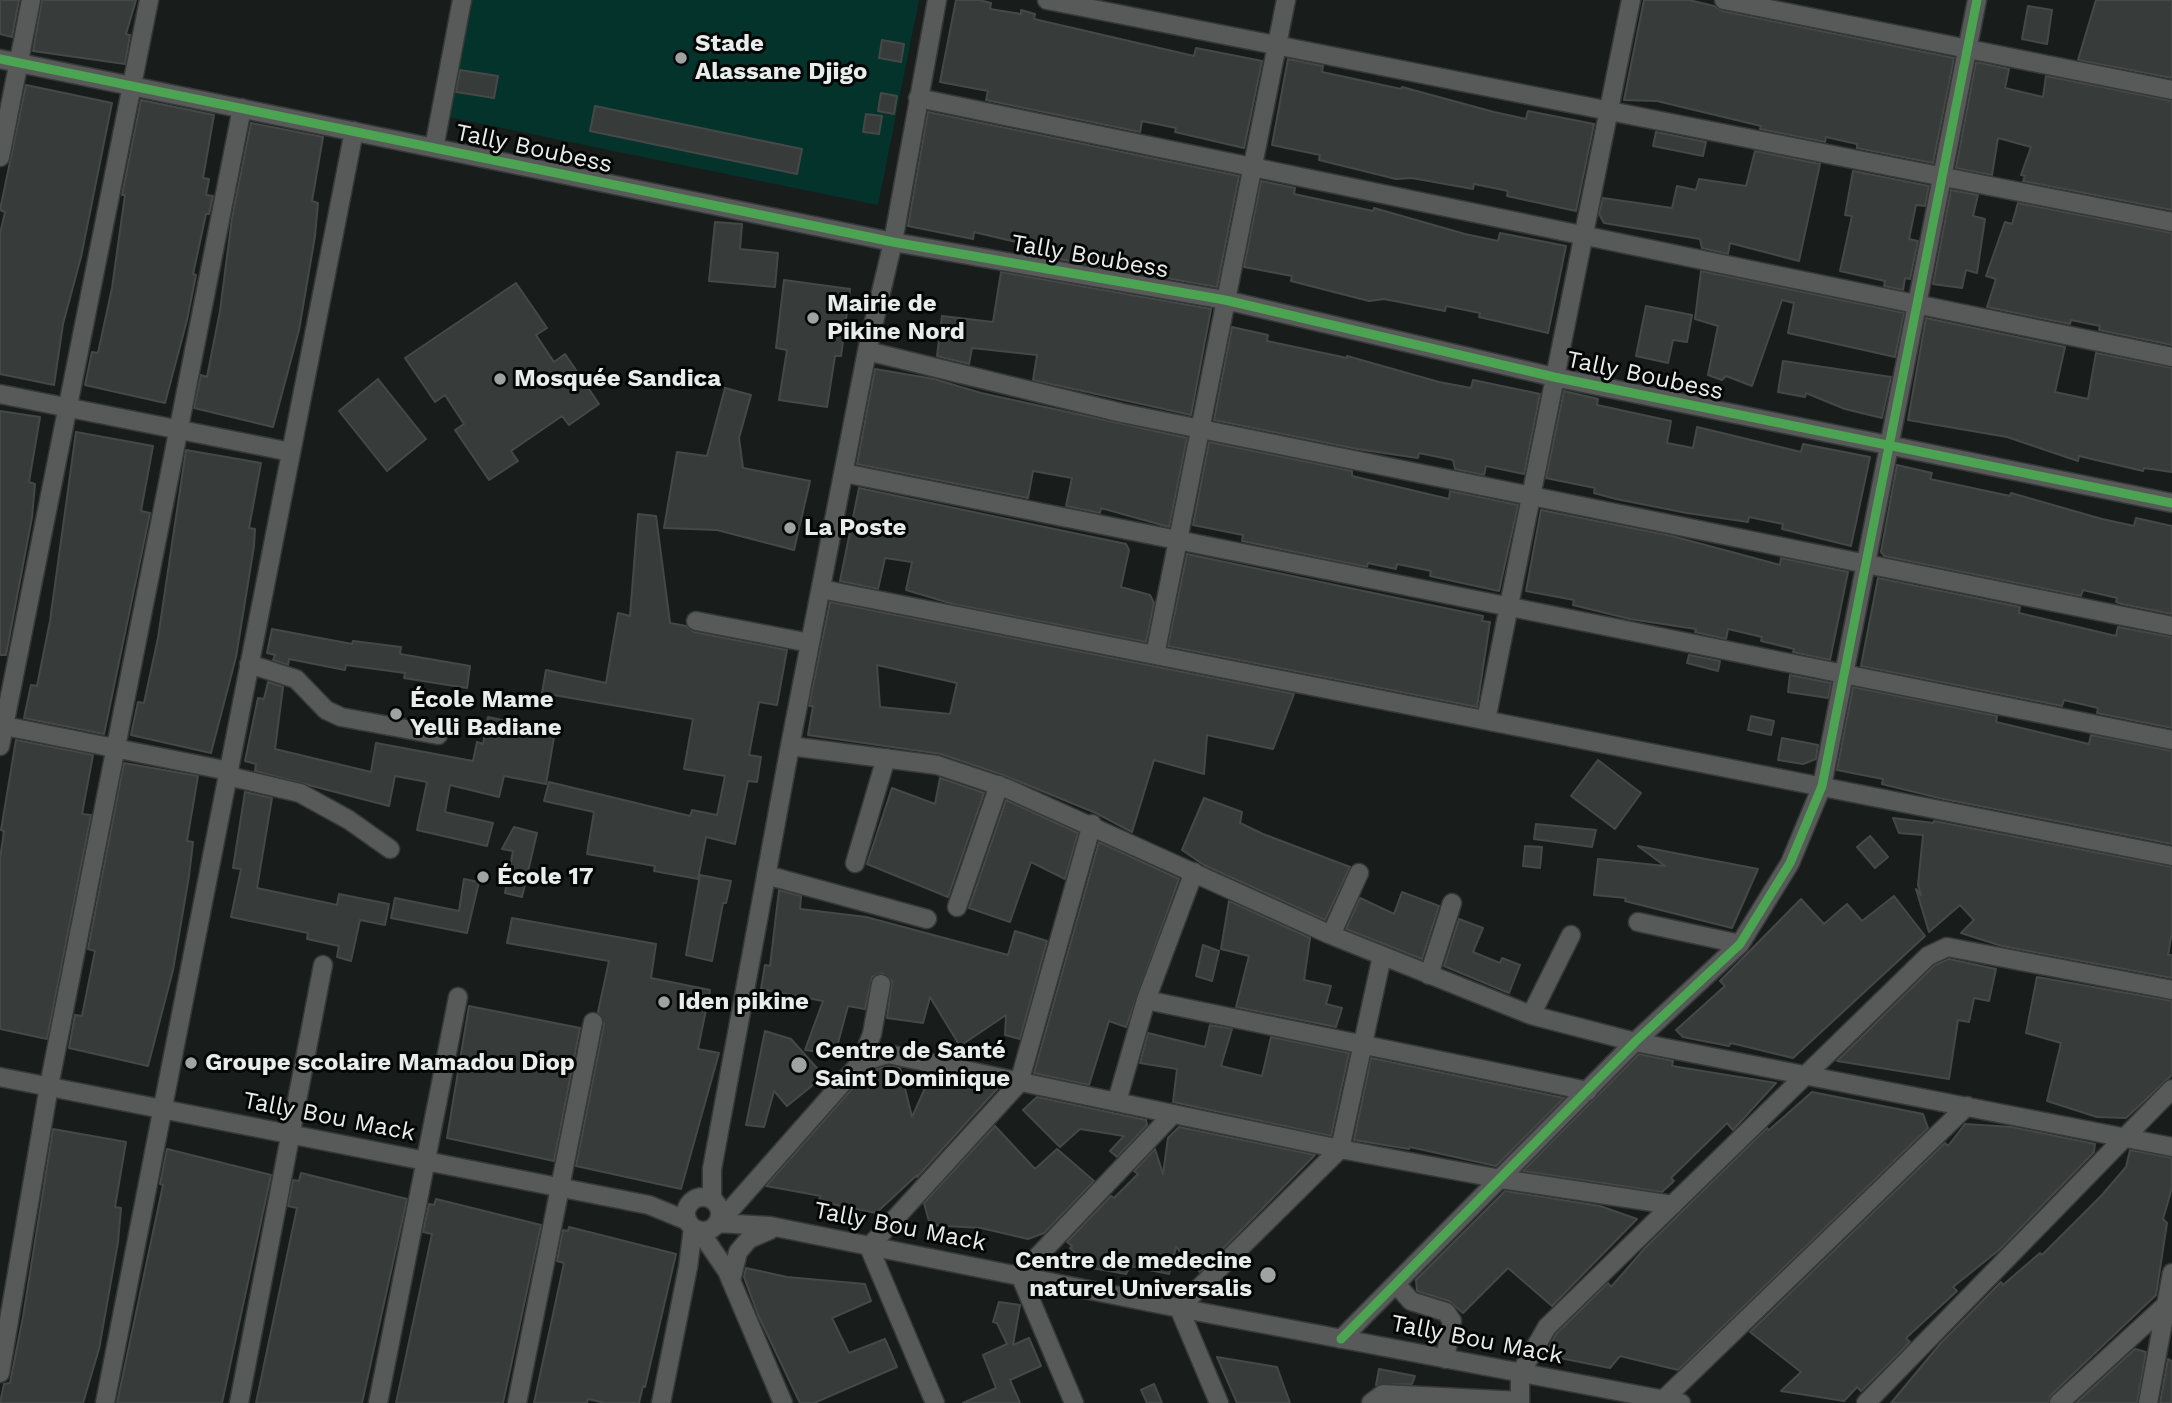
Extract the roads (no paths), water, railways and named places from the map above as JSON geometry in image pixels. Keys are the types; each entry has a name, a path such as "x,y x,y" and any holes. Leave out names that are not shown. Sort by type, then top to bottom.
{"street":[{"path":"0,157 31,0"},
{"path":"0,746 149,0"},
{"path":"434,148 462,0"},
{"path":"661,1403 688,1267 706,1214 790,746 867,351 893,242 937,0"},
{"path":"1046,0 2172,222"},
{"path":"1155,655 1286,0"},
{"path":"1486,720 1630,0"},
{"path":"1724,0 2172,89"},
{"path":"1342,1339 1635,1042 1740,944 1790,863 1822,786 1977,0"},
{"name":"Tally Boubess","path":"0,59 893,242 1225,300 1554,377 2172,503"},
{"path":"918,98 2172,357"},
{"path":"0,1373 49,1086 242,108"},
{"path":"105,1403 354,131"},
{"path":"867,351 1200,429 2172,626"},
{"path":"0,394 291,452"},
{"path":"844,473 2172,740"},
{"path":"821,589 2172,856"},
{"path":"696,621 810,643"},
{"path":"249,664 296,679 326,710 341,717 438,736"},
{"path":"2,726 117,748 300,793 349,820 390,849"},
{"path":"790,746 937,765 999,785 1092,824 1331,935 1531,1015 1635,1042 1808,1073 2172,1147"},
{"path":"856,863 886,758"},
{"path":"957,907 999,785"},
{"path":"935,1403 869,1247 1019,1083 1092,824"},
{"path":"1117,1101 1146,1000 1194,872"},
{"path":"1331,935 1359,873"},
{"path":"766,875 928,919"},
{"path":"1430,975 1452,903"},
{"path":"1638,922 1740,944"},
{"path":"1531,1015 1571,935"},
{"path":"1371,1403 1383,1394 1520,1402 1520,1374 1547,1327 1928,956 1947,947 2172,990"},
{"path":"1219,1403 1179,1308 1340,1149 1382,956"},
{"path":"239,1403 323,965"},
{"path":"706,1214 860,1062 872,1034 881,984"},
{"path":"378,1403 458,996"},
{"path":"1146,1000 1362,1042 1588,1091"},
{"path":"517,1403 593,1022"},
{"path":"860,1062 888,1054 1340,1149 1501,1179 1673,1205"},
{"name":"Tally Bou Mack","path":"0,1077 559,1188 776,1227 1670,1402"},
{"path":"1866,1403 2172,1089"},
{"path":"1670,1402 1967,1106"},
{"path":"1074,1403 1020,1275 1173,1114"},
{"path":"706,1214 783,1403"},
{"path":"729,1276 738,1252 749,1239 776,1227"},
{"path":"2148,1403 2172,1273"},
{"path":"1396,1284 1411,1301 1446,1312 1452,1321 1446,1359"},
{"path":"2060,1403 2166,1304"}],"place":[{"name":"Stade Alassane Djigo","path":"681,58"},
{"name":"Mairie de Pikine Nord","path":"813,318"},
{"name":"Mosquée Sandica","path":"500,379"},
{"name":"La Poste","path":"790,528"},
{"name":"École Mame Yelli Badiane","path":"396,714"},
{"name":"École 17","path":"483,877"},
{"name":"Iden pikine","path":"664,1002"},
{"name":"Groupe scolaire Mamadou Diop","path":"191,1063"},
{"name":"Centre de Santé Saint Dominique","path":"799,1065"},
{"name":"Centre de medecine naturel Universalis","path":"1268,1275"}]}
